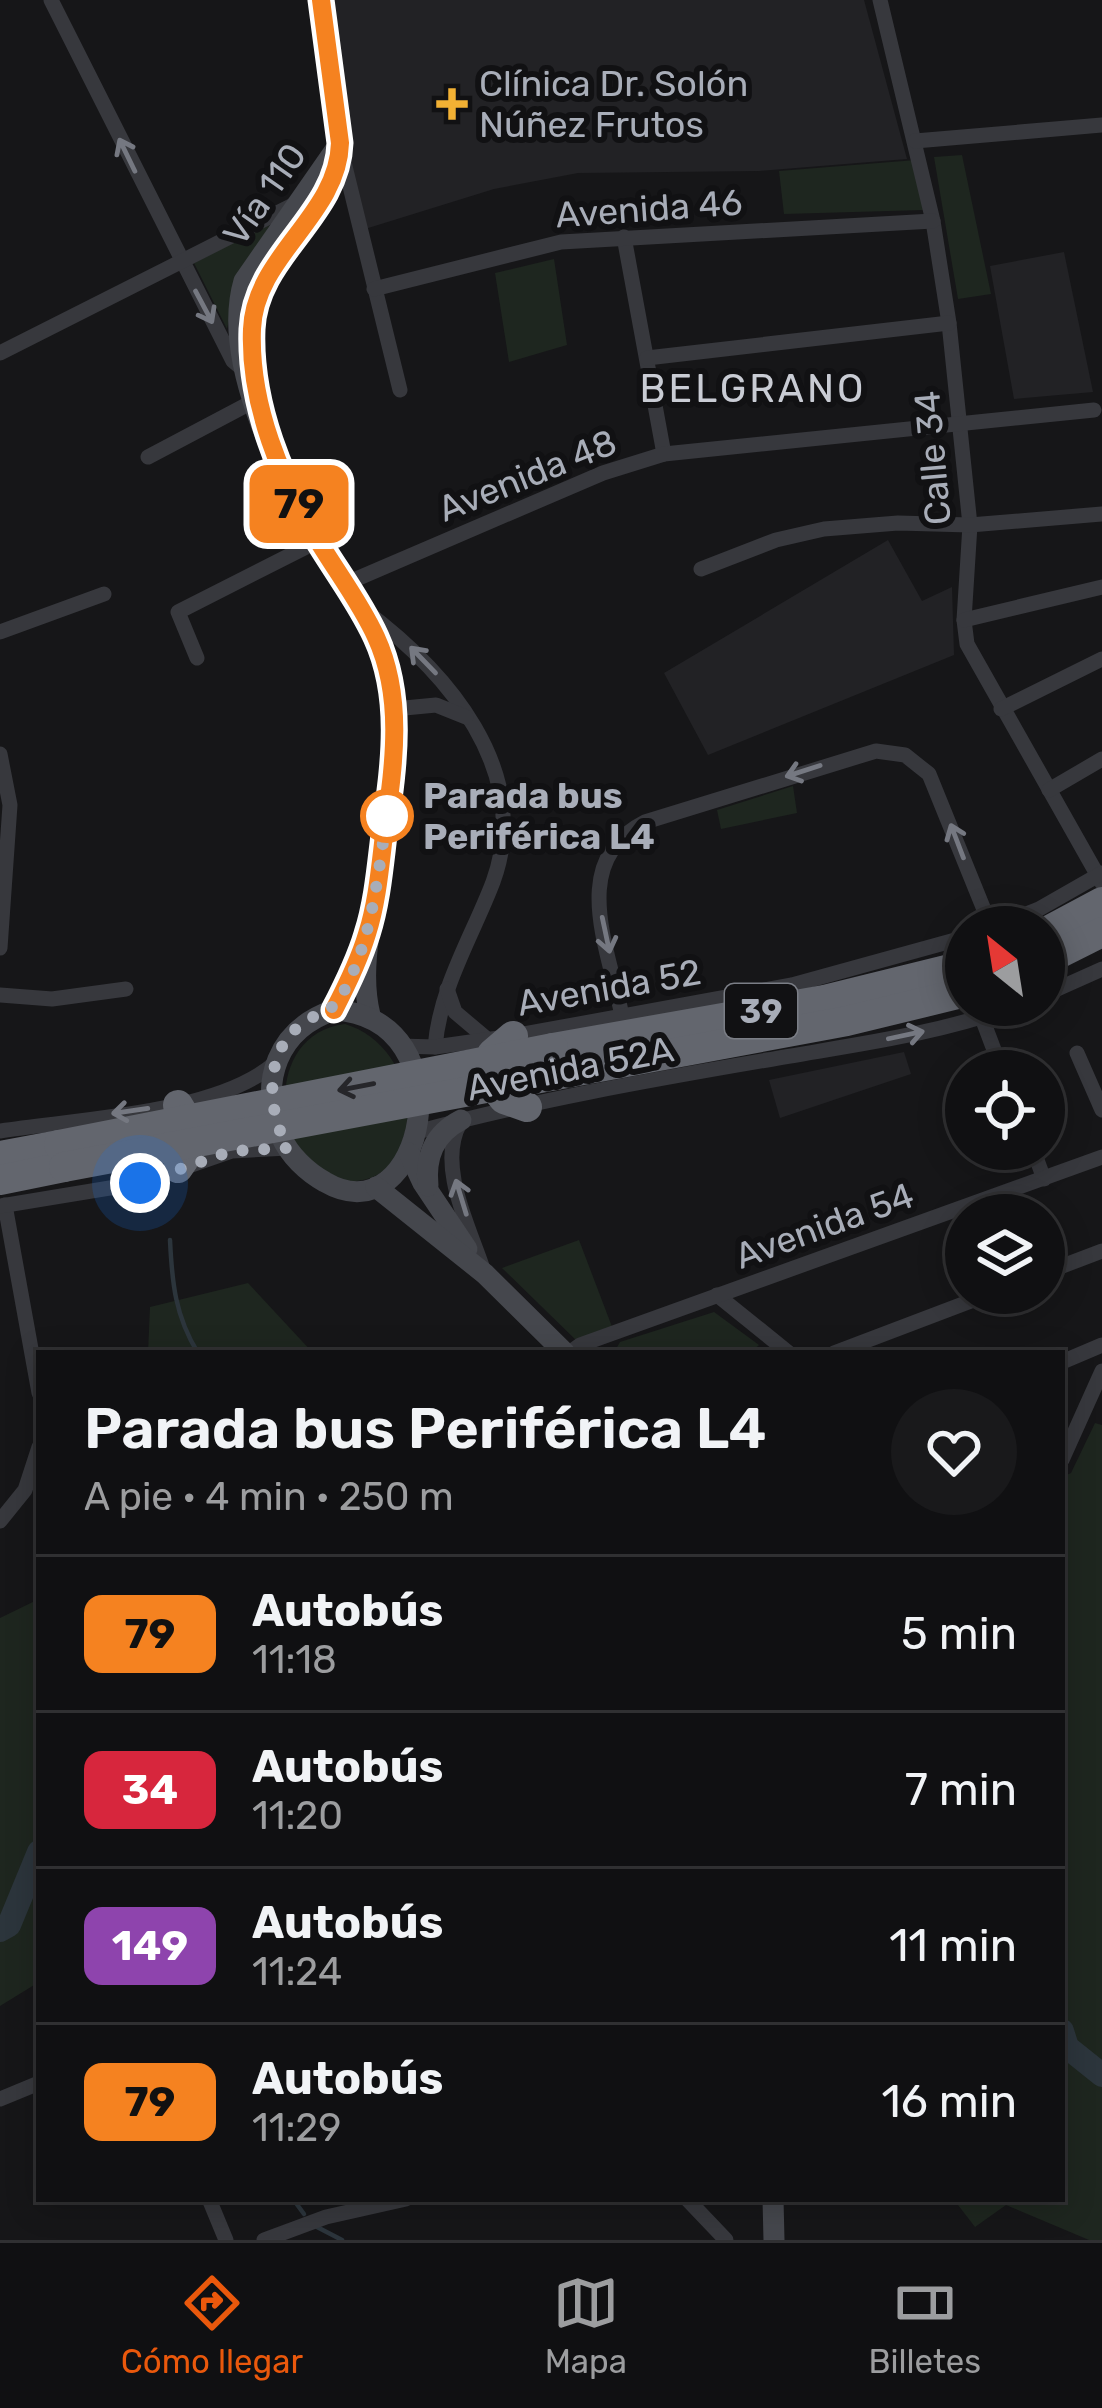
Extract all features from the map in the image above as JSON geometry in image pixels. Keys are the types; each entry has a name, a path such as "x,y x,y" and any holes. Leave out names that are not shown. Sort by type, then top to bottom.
{"highway":[{"path":"1065,915 1101,883"},
{"path":"1065,950 1102,932"},
{"path":"792,985 945,986"},
{"name":"39","path":"554,1062 843,997 945,988"},
{"name":"39","path":"0,1156 62,1156 554,1062 945,997"},
{"path":"768,1059 934,1002"},
{"path":"500,1038 487,1078 504,1099 527,1107"},
{"path":"178,1105 192,1137 178,1168"},
{"name":"39","path":"2,1197 62,1156"}],"main road":[{"name":"Vía 110","path":"258,412 252,330 257,300 267,278 330,188 339,166 321,0"},
{"name":"Vía 110","path":"340,143 244,280 237,302 237,328 258,412 318,541 362,608 384,659 394,709 390,792 369,930 365,982 370,1016"},
{"name":"Vía 110","path":"334,1010 369,930"},
{"path":"334,1010 370,1016 411,1062 419,1090 413,1143 394,1175 376,1187 353,1191 335,1188 311,1174 288,1148 274,1113 272,1082 277,1060 294,1030 334,1010"},
{"path":"436,1203 426,1169 430,1152 439,1136 461,1120"},
{"path":"413,1143 436,1203 485,1274"},
{"path":"376,1187 485,1274 564,1350"},
{"path":"755,2240 772,2207"},
{"path":"772,2207 774,2240"}],"street":[{"path":"51,0 179,260 233,361 245,370"},
{"name":"Calle 34","path":"880,0 933,221 950,322 970,525 964,620 968,647 1101,883"},
{"path":"915,141 1102,124"},
{"path":"340,143 400,390"},
{"path":"0,353 300,201"},
{"name":"Avenida 46","path":"374,289 561,242 933,221"},
{"path":"624,238 664,454"},
{"path":"647,358 950,322"},
{"name":"Avenida 48","path":"346,584 586,480 664,454 1094,410"},
{"path":"148,457 258,412"},
{"path":"701,569 760,545 824,530 1102,514"},
{"path":"197,658 178,612 318,541"},
{"path":"964,620 1102,586"},
{"path":"0,632 104,594"},
{"path":"362,608 424,661 474,722 497,783 502,815 495,877 447,986 435,1047"},
{"path":"1001,709 1102,658"},
{"path":"394,709 436,704 474,722"},
{"path":"622,1016 598,899 598,877 606,855 622,836 645,822 838,760 886,751 915,761 933,781 984,906"},
{"path":"0,759 10,805 0,948"},
{"path":"1048,790 1102,759"},
{"path":"1046,906 1101,883"},
{"name":"Avenida 52","path":"400,1046 435,1047 500,1038 792,985 945,943"},
{"path":"1065,985 1102,968"},
{"path":"447,986 454,1012 500,1038"},
{"path":"0,995 52,999 126,989"},
{"name":"Avenida 52A","path":"413,1143 461,1120 897,1038 945,1003"},
{"path":"1077,1053 1102,1110"},
{"path":"0,1131 178,1105 238,1088 277,1060"},
{"path":"461,1120 454,1133 452,1165 485,1274"},
{"path":"36,1377 2,1197 140,1183 232,1151 288,1148"},
{"name":"Avenida 54","path":"572,1350 1102,1157"},
{"path":"1041,1170 1044,1179"},
{"path":"1065,1265 1102,1251"},
{"path":"717,1295 785,1350"},
{"path":"842,1350 945,1311"},
{"path":"1065,1361 1102,1345"},
{"path":"1065,1453 1102,1371"},
{"path":"4,1518 25,1490 36,1456"},
{"path":"0,2099 36,2084"},
{"path":"210,2202 226,2240"},
{"path":"264,2240 326,2217 393,2202"},
{"path":"689,2202 719,2238"}],"shaded area":[{"path":"329,0 864,0 907,159 759,171 578,173 494,189 365,229 350,161 350,129"},
{"path":"962,155 991,294 958,299 934,157"},
{"path":"916,160 924,210 784,214 779,171"},
{"path":"271,223 239,278 227,329 194,263"},
{"path":"1064,252 1093,392 1014,399 990,266"},
{"path":"554,259 567,345 509,362 495,273"},
{"path":"888,540 922,601 952,587 954,655 708,755 664,673"},
{"path":"793,786 797,813 721,829 717,810"},
{"path":"345,1024 362,1031 388,1055 398,1070 407,1105 407,1124 395,1157 380,1173 357,1181 330,1177 309,1162 294,1138 286,1110 287,1081 296,1055 315,1035"},
{"path":"904,1052 911,1074 780,1118 769,1080"},
{"path":"579,1240 614,1332 580,1344 502,1268"},
{"path":"248,1283 310,1350 148,1350 150,1307"},
{"path":"714,1312 759,1345 753,1350 616,1350 620,1342"},
{"path":"1095,1423 1102,1425 1102,2240 1089,2240 1006,2205 975,2227 958,2205 1065,2202 1065,1476 1071,1473"},
{"path":"36,1600 36,1984 0,2006 0,1618"}],"waterway":[{"path":"170,1240 176,1298 196,1350"},
{"path":"0,1930 9,1925 36,1859"},
{"path":"21,1895 36,1895"},
{"path":"1065,2041 1102,2075"},
{"path":"295,2202 304,2214"},
{"path":"317,2227 342,2240"}],"bus line":[{"name":"79","path":"321,0 339,166 330,188 267,278 252,330 263,423 318,541 379,642 394,709 390,792 369,930 334,1010"}],"place":[{"name":"Clínica Dr. Solón Núñez Frutos","path":"452,104"},
{"name":"Parada bus Periférica L4","path":"387,816"}],"district":[{"name":"BELGRANO","path":"753,388"}],"route":[{"path":"140,1183 232,1151 288,1148 274,1113 272,1082 277,1060 294,1030 334,1010 351,976 369,930 387,816"}]}
